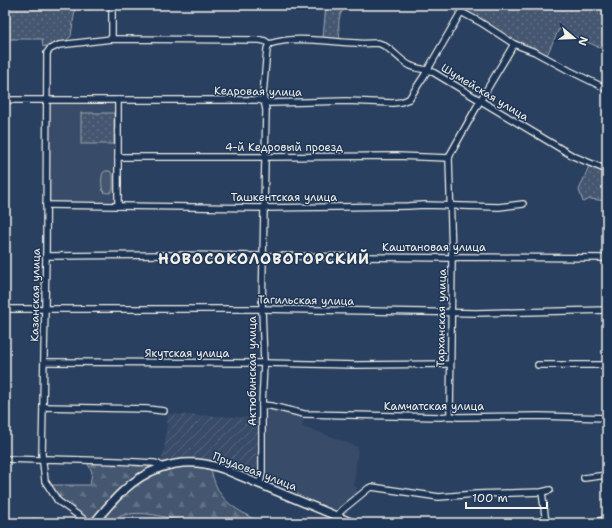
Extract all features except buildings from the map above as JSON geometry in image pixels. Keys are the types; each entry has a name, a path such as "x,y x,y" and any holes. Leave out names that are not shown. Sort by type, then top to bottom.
{"main road":[{"name":"Прудовая улица","path":"94,523 122,491 134,481 152,470 187,463 206,464 223,469 353,523"},
{"path":"591,523 607,521"}],"street":[{"path":"112,5 112,39"},
{"name":"Кедровая улица","path":"5,100 259,100 270,102 347,101 393,103 401,102 409,98 461,12 480,22 514,44"},
{"name":"Шумейская улица","path":"50,49 60,45 112,39 260,40 266,41 269,44 287,40 378,43 386,47 410,65 431,71 573,156 607,170"},
{"name":"Актюбинская улица","path":"260,484 262,472 262,405 264,363 262,310 266,110 263,95 266,49 269,44"},
{"path":"514,44 536,52 607,89"},
{"name":"Тарханская улица","path":"450,416 450,312 452,258 449,158 480,101 514,44"},
{"name":"Казанская улица","path":"50,49 47,53 46,100 46,256 42,459 45,481 58,501 89,523"},
{"path":"118,100 118,206"},
{"name":"4-й Кедровый проезд","path":"118,157 265,158 397,156 449,158"},
{"name":"Ташкентская улица","path":"46,205 264,208 424,205 499,207 522,204"},
{"name":"Каштановая улица","path":"46,256 169,255 263,257 607,258"},
{"name":"Тагильская улица","path":"5,309 450,312 607,310"},
{"name":"Якутская улица","path":"44,362 356,365 450,364"},
{"path":"538,365 607,365"},
{"name":"Камчатская улица","path":"262,405 304,414 432,417 540,416 607,418"},
{"path":"43,407 147,408 164,411"},
{"path":"5,459 117,461 154,463 162,467"},
{"path":"584,478 607,475"},
{"path":"337,516 342,510 372,487 439,497 476,494 542,492 550,490"},
{"path":"542,492 546,523"}],"shaded area":[{"path":"55,102 112,102 116,105 116,200 114,202 54,203 48,200 49,106"},
{"path":"271,407 304,416 302,427 358,447 354,486 357,488 357,496 339,509 327,509 267,483 265,477 266,412 268,408"},
{"path":"168,414 260,418 259,473 252,477 224,465 206,461 189,460 161,462 164,450"},
{"path":"128,513 147,513 181,521 181,523 116,523 117,517"}],"green space":[{"path":"5,5 92,5 91,9 75,9 71,36 65,42 43,47 42,39 5,39"},
{"path":"326,5 372,6 345,8 342,11 339,19 340,40 323,38"},
{"path":"461,5 607,5 607,51 559,29 546,57 516,46 460,10"},
{"path":"81,113 114,113 114,144 81,144"},
{"path":"593,161 607,167 607,201 590,199 583,202 579,190 589,166"},
{"path":"110,171 113,175 113,189 110,193 103,191 102,189 102,177 103,172"},
{"path":"87,462 156,466 151,468 93,519 88,520 60,499 51,485 90,485 92,472"},
{"path":"179,466 210,467 218,490 226,500 237,509 262,523 181,523 181,521 142,513 117,517 116,523 96,523 125,493 154,472"}],"district":[{"name":"НОВОСОКОЛОВОГОРСКИЙ","path":"264,259"}]}
